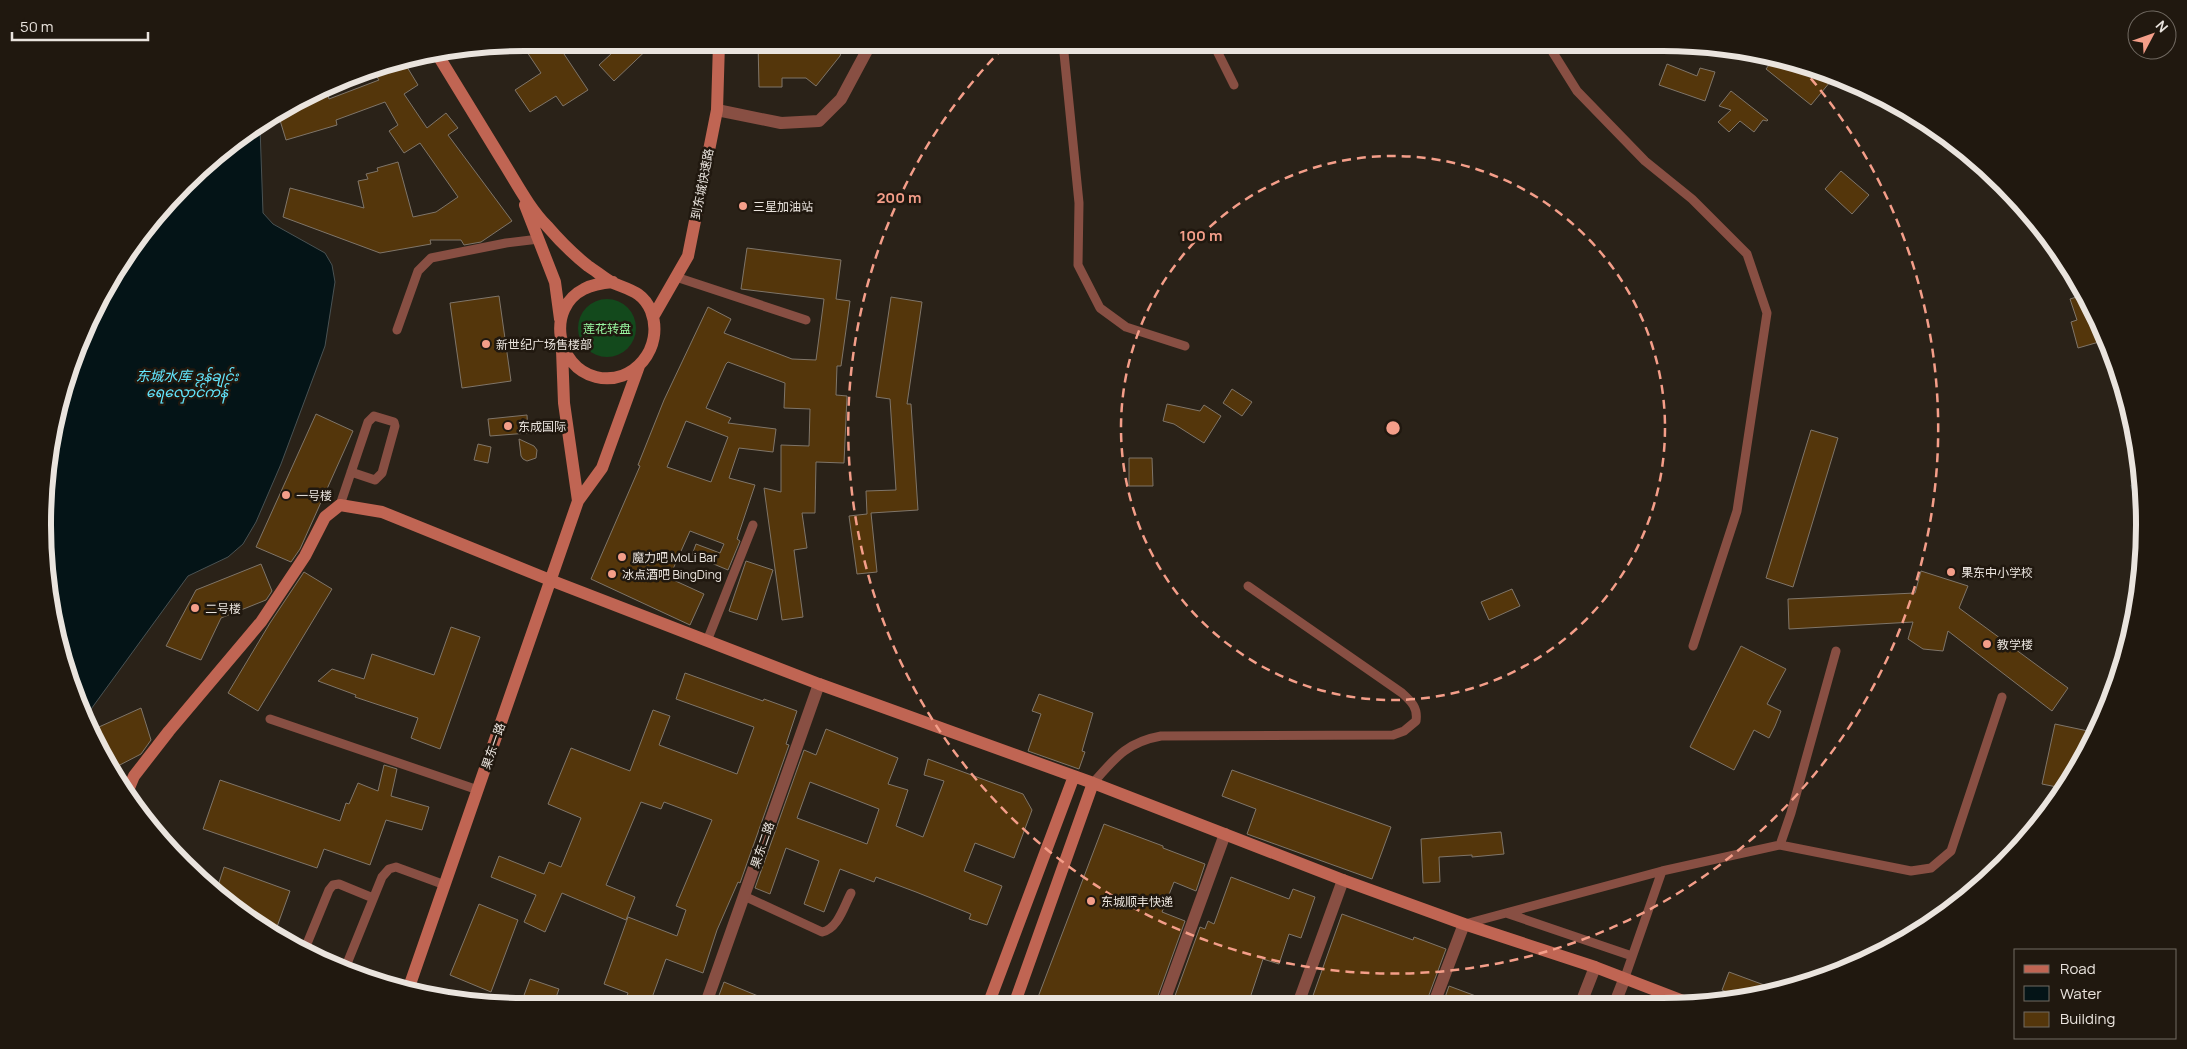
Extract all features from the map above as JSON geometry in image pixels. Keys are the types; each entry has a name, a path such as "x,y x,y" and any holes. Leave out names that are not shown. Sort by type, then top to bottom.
{"street":[{"name":"到东城快速路","path":"653,317 688,256 716,110 719,51"},
{"path":"716,110 782,123 820,121 841,99 866,51"},
{"path":"440,59 515,182 546,225 586,264 613,282 628,287 641,297 650,310 655,324 654,340 649,354 639,366 626,375 611,378 595,377 581,370 570,360 562,346"},
{"path":"515,182 555,282 561,321"},
{"path":"578,501 564,402 562,346 559,330 562,314 570,300 582,289 597,283 613,282"},
{"path":"578,501 602,468 639,366"},
{"name":"果东一路","path":"410,984 578,501"},
{"path":"130,785 134,776 158,746 261,622 305,556 324,517 340,505 382,512 550,580 819,684 1093,783 1343,880 1464,924 1595,967 1624,980 1674,998"},
{"name":"果东二路","path":"708,998 819,684"},
{"path":"991,998 1074,776"},
{"path":"1016,998 1093,783"},
{"path":"1165,998 1225,834"},
{"path":"1300,998 1343,880"},
{"path":"1436,998 1464,924"},
{"path":"1583,998 1595,967"},
{"path":"1617,998 1624,980"}],"lane":[{"path":"1064,51 1079,204 1078,265 1100,308 1126,327 1185,346"},
{"path":"1217,51 1234,85"},
{"path":"1553,51 1577,91 1645,161 1692,199 1747,254 1767,313 1737,511 1693,646"},
{"path":"397,330 418,271 431,258 506,243 539,239"},
{"path":"676,277 806,320"},
{"path":"340,505 351,472 369,419 374,416 394,422 395,426 382,473 375,480 351,472"},
{"path":"706,641 753,525"},
{"path":"1093,783 1112,761 1128,748 1142,740 1161,736 1393,735 1404,731 1416,721 1417,712 1412,702 1402,693 1248,586"},
{"path":"1780,845 1791,813 1836,651"},
{"path":"1464,924 1662,871 1780,845 1911,871 1931,868 1951,851 2002,698"},
{"path":"270,719 478,790"},
{"path":"347,964 382,877 389,869 396,867 445,885"},
{"path":"1624,980 1662,871"},
{"path":"306,944 329,890 333,885 338,884 373,898"},
{"path":"744,896 822,932 828,931 834,925 850,893"},
{"path":"1506,913 1632,956"}],"green space":[{"name":"莲花转盘","path":"607,299 618,301 631,312 636,328 634,339 623,352 607,357 596,355 583,344 578,328 580,317 591,304"}],"water":[{"name":"东城水库 ဒွန်ချင်း ရေလှောင်ကန်","path":"260,132 263,213 273,224 325,253 332,265 335,282 325,346 281,464 256,522 243,544 228,557 188,576 89,711 67,647 60,617 52,555 51,524 55,463 67,402 87,343 100,315 131,262 149,236 169,212 212,169"},
{"path":"2131,485 2134,485 2135,506"}],"building":[{"path":"526,51 562,51 588,90 563,106 556,96 530,112 515,90 541,73"},
{"path":"614,51 646,51 614,81 599,65"},
{"path":"758,51 842,51 840,56 816,86 806,78 782,78 782,87 759,87"},
{"path":"1667,64 1697,76 1700,68 1715,72 1705,101 1659,85"},
{"path":"1770,64 1830,82 1811,105 1766,69"},
{"path":"406,66 418,85 404,94 427,128 446,113 458,128 448,135 512,221 481,242 464,245 461,240 430,240 431,244 380,253 283,217 290,188 364,208 358,181 368,179 366,174 378,171 377,168 398,162 413,217 436,212 458,197 420,143 404,153 389,131 398,125 385,102 336,120 337,125 286,140 280,120 328,94 329,99 379,80 376,75"},
{"path":"1731,91 1768,120 1763,120 1754,132 1740,121 1729,132 1718,122 1731,110 1719,106"},
{"path":"1841,171 1869,195 1852,214 1825,189"},
{"path":"747,248 841,260 836,299 850,301 841,366 837,366 836,395 847,396 844,463 816,462 815,513 802,513 807,548 794,550 803,617 782,620 764,488 781,492 781,445 809,446 810,409 784,408 785,383 728,362 726,364 706,408 731,418 728,423 776,429 773,452 739,448 729,478 755,485 737,539 740,541 728,570 692,555 696,544 720,553 724,544 690,531 669,578 704,594 690,625 591,579 640,466 638,465 664,400 708,307 731,319 724,333 792,359 816,360 824,299 741,289","holes":["686,421 728,437 711,482 667,467"]},
{"path":"499,296 511,381 462,388 450,303"},
{"path":"891,297 922,302 907,404 911,404 918,510 871,513 877,572 857,574 849,516 867,514 866,491 896,490 890,399 876,397"},
{"path":"2077,297 2099,342 2078,348 2071,322 2077,320 2070,299"},
{"path":"1232,389 1252,402 1242,416 1223,403"},
{"path":"1167,404 1200,411 1204,405 1221,416 1204,443 1174,424 1163,421"},
{"path":"316,414 353,431 300,549 291,562 256,547"},
{"name":"东成国际","path":"527,415 528,433 490,436 488,419"},
{"path":"1811,430 1838,438 1793,587 1766,578"},
{"path":"519,439 534,446 537,450 536,458 527,461 523,459"},
{"path":"478,444 491,447 488,463 474,460"},
{"path":"1129,458 1152,458 1153,486 1129,486"},
{"path":"746,561 773,570 757,620 729,611"},
{"path":"261,564 272,591 266,600 221,618 201,660 166,646 196,590"},
{"name":"教学楼","path":"1921,571 1968,586 1959,608 2068,688 2052,711 1948,631 1943,651 1923,649 1908,639 1913,622 1789,629 1788,599 1915,593"},
{"path":"304,572 332,589 258,711 228,693 270,623"},
{"path":"1512,589 1520,606 1489,620 1481,602"},
{"path":"451,627 480,637 440,749 411,738 418,718 355,697 356,695 318,681 332,669 364,679 372,654 434,675"},
{"path":"1741,646 1786,669 1767,704 1781,711 1769,738 1754,730 1734,770 1690,747"},
{"path":"685,673 797,711 786,744 789,745 740,883 738,882 717,930 703,973 666,959 652,998 626,998 628,993 604,984 628,917 677,936 686,910 676,906 712,820 664,802 661,809 641,802 606,885 635,897 626,920 562,893 545,932 524,922 536,895 491,877 499,856 544,874 549,862 561,867 581,818 548,804 571,748 630,771 653,710 670,716 659,745 737,774 754,727 676,699"},
{"path":"1039,694 1093,713 1082,751 1085,752 1079,769 1028,751 1041,714 1032,711"},
{"path":"141,708 151,740 141,754 118,766 97,728"},
{"path":"2055,724 2088,731 2056,787 2042,784"},
{"path":"826,729 898,758 888,784 908,790 896,826 923,837 944,781 924,775 928,759 1023,794 1032,810 1014,858 975,843 964,871 1002,886 987,925 969,919 971,914 916,892 876,877 874,882 840,869 824,912 804,904 819,861 786,848 770,894 755,888 804,750 816,755","holes":["810,782 879,809 867,844 797,818"]},
{"path":"384,765 397,769 391,796 429,807 422,830 386,820 370,865 324,849 317,868 203,829 220,780 340,821 346,803 349,804 358,783 378,791"},
{"path":"1232,770 1391,827 1372,879 1247,834 1256,809 1222,796"},
{"path":"1104,824 1205,864 1196,891 1174,882 1162,912 1185,921 1157,998 1038,998"},
{"path":"1501,832 1504,854 1472,857 1472,855 1439,857 1440,882 1423,883 1421,839"},
{"path":"224,867 290,891 277,927 236,900 218,885"},
{"path":"1231,877 1289,899 1293,889 1315,897 1301,938 1289,934 1279,964 1263,959 1250,998 1174,998 1200,927 1205,929 1208,921 1214,924"},
{"path":"479,904 518,920 491,992 450,975"},
{"path":"1342,914 1413,940 1414,937 1446,949 1428,998 1312,998"},
{"path":"1729,972 1767,986 1730,993 1722,990"},
{"path":"530,979 559,989 556,998 523,998"},
{"path":"724,982 763,998 718,998"},
{"path":"1449,986 1481,998 1445,998"}],"place":[{"name":"三星加油站","path":"743,206"},
{"name":"新世纪广场售楼部","path":"486,344"},
{"name":"东成国际","path":"508,426"},
{"name":"一号楼","path":"286,495"},
{"name":"魔力吧 MoLi Bar","path":"622,557"},
{"name":"果东中小学校","path":"1951,572"},
{"name":"冰点酒吧 BingDing","path":"612,574"},
{"name":"二号楼","path":"195,608"},
{"name":"教学楼","path":"1987,644"},
{"name":"东城顺丰快递","path":"1091,901"}]}
